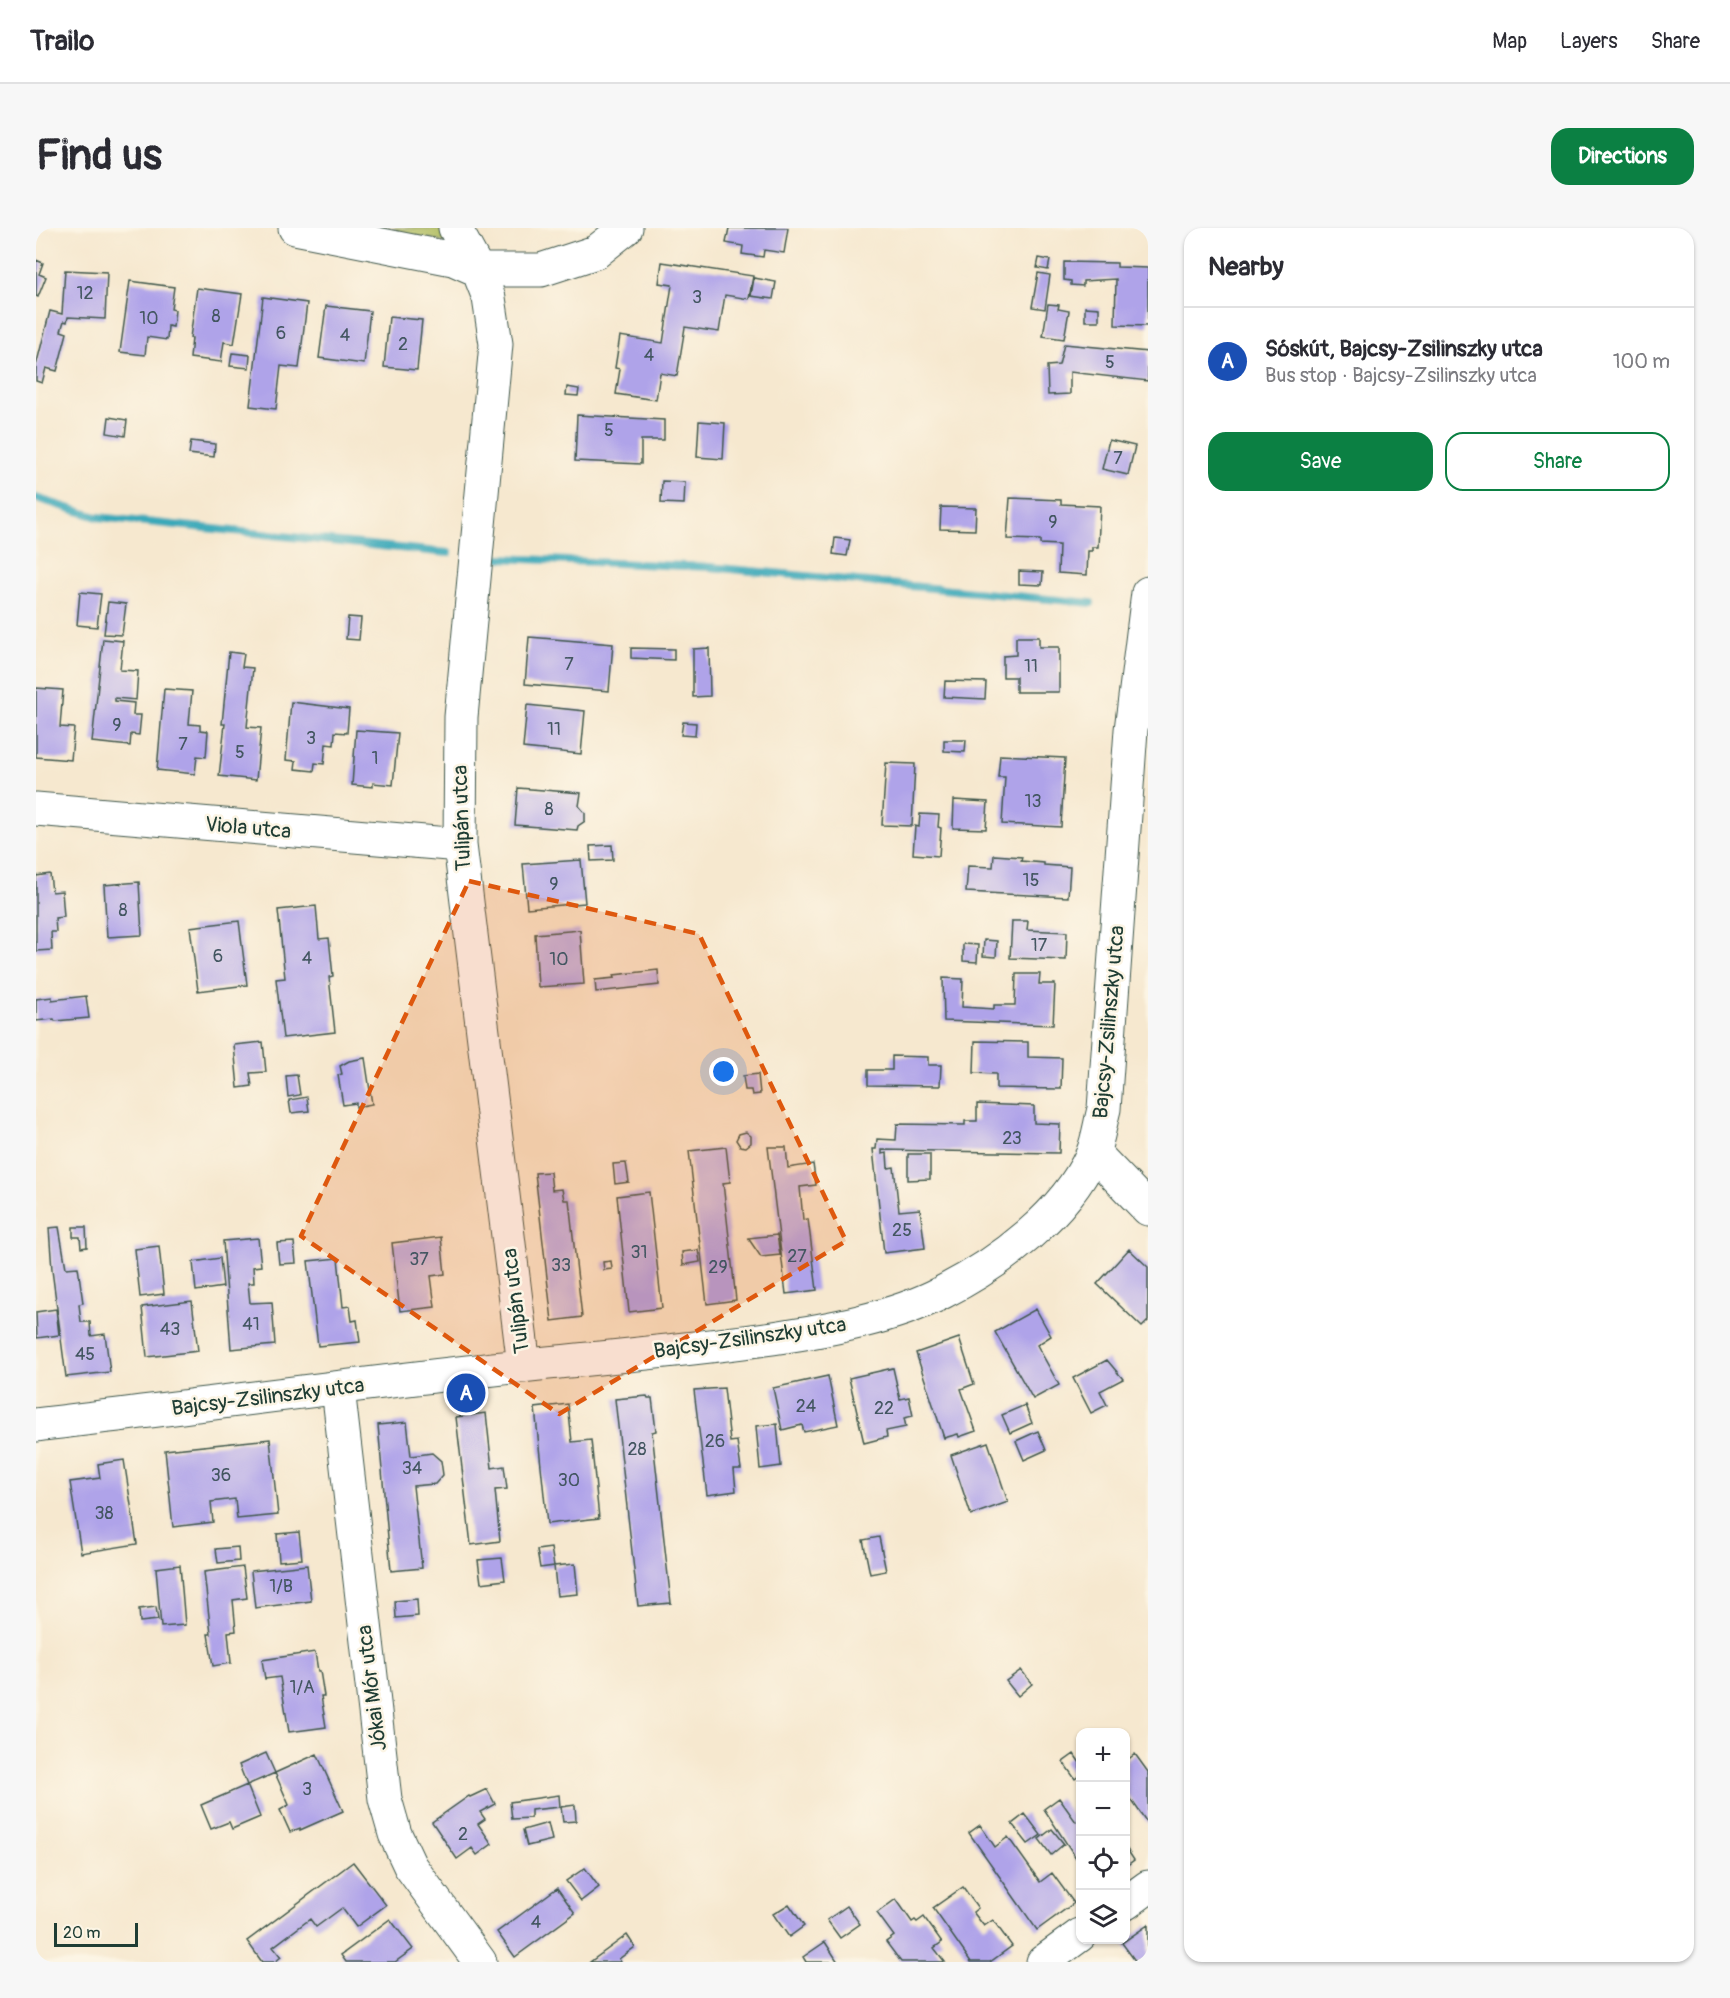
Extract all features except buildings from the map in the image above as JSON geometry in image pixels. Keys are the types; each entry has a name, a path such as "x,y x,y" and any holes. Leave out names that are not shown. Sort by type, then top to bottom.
{"street":[{"path":"295,228 378,235 453,259 478,270 541,270 596,252 626,228"},
{"name":"Tulipán utca","path":"455,228 478,270 489,298 496,344 461,717 460,845 524,1366"},
{"name":"Bajcsy-Zsilinszky utca","path":"36,1425 799,1334 849,1324 941,1294 1020,1242 1052,1213 1076,1184 1093,1152 1105,1099 1131,730 1148,592"},
{"name":"Viola utca","path":"36,809 460,845"},
{"path":"1093,1152 1148,1209"},
{"name":"Jókai Mór utca","path":"338,1388 385,1799 395,1834 410,1866 480,1962"},
{"path":"1130,1900 1148,1887"},
{"path":"1043,1962 1076,1938"}],"highlighted area":[{"path":"469,881 699,934 846,1241 559,1414 301,1236"}],"green space":[{"path":"395,228 445,228 445,242 395,233"}],"waterway":[{"path":"36,498 97,517 448,553"},
{"path":"499,558 709,567 1091,603"}],"place":[{"name":"Sóskút, Bajcsy-Zsilinszky utca","path":"466,1393"}]}
